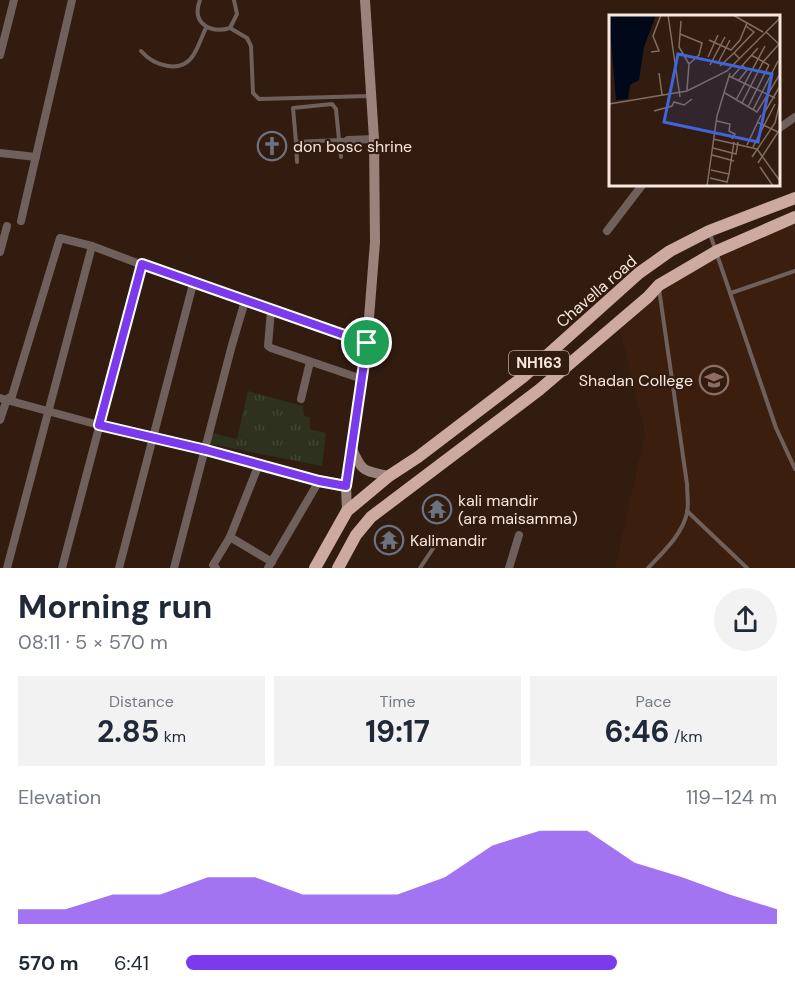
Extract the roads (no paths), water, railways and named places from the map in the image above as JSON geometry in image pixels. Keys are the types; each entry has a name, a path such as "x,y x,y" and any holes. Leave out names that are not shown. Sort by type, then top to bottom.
{"highway":[{"name":"Chavella road","path":"315,568 347,511 389,476 426,451 523,377 639,273 670,251 709,231 795,198"},
{"name":"NH163","path":"338,568 356,535 371,517 539,390 659,285 717,251 795,217"}],"main road":[{"path":"347,511 346,486 367,343 375,242 374,139 365,0"},
{"path":"352,448 363,470 389,476"}],"street":[{"path":"0,55 14,0"},
{"path":"21,221 72,0"},
{"path":"780,128 795,117"},
{"path":"344,140 374,139"},
{"path":"0,153 36,157"},
{"path":"607,231 641,186"},
{"path":"0,252 7,226"},
{"path":"4,398 12,396 60,238 92,246 194,284 367,343"},
{"path":"7,568 92,246"},
{"path":"62,568 142,264"},
{"path":"119,568 194,284"},
{"path":"174,568 245,301"},
{"path":"271,310 268,346 362,379"},
{"path":"301,399 310,362"},
{"path":"4,398 99,425 346,486"},
{"path":"0,420 4,398"},
{"path":"216,568 213,565 230,537 259,464"},
{"path":"230,537 270,565 319,481"},
{"path":"509,568 519,535"}],"lane":[{"path":"200,0 197,7 200,19 206,28 220,31 231,28 247,38 251,46 253,93 258,99 371,96"},
{"path":"231,28 237,14 234,0"},
{"path":"141,51 152,62 164,66 185,63 194,56 206,28"},
{"path":"297,162 293,108 332,105 336,109 344,140 341,157"},
{"path":"296,142 344,140"},
{"path":"709,231 776,428 795,469"},
{"path":"731,293 795,271"},
{"path":"648,568 682,527 687,511 687,484 659,285"},
{"path":"687,511 747,568"},
{"path":"420,568 436,544"}],"place":[{"name":"don bosc shrine","path":"272,146"},
{"name":"Shadan College","path":"714,380"},
{"name":"kali mandir (ara maisamma)","path":"437,509"},
{"name":"Kalimandir","path":"389,540"}]}
